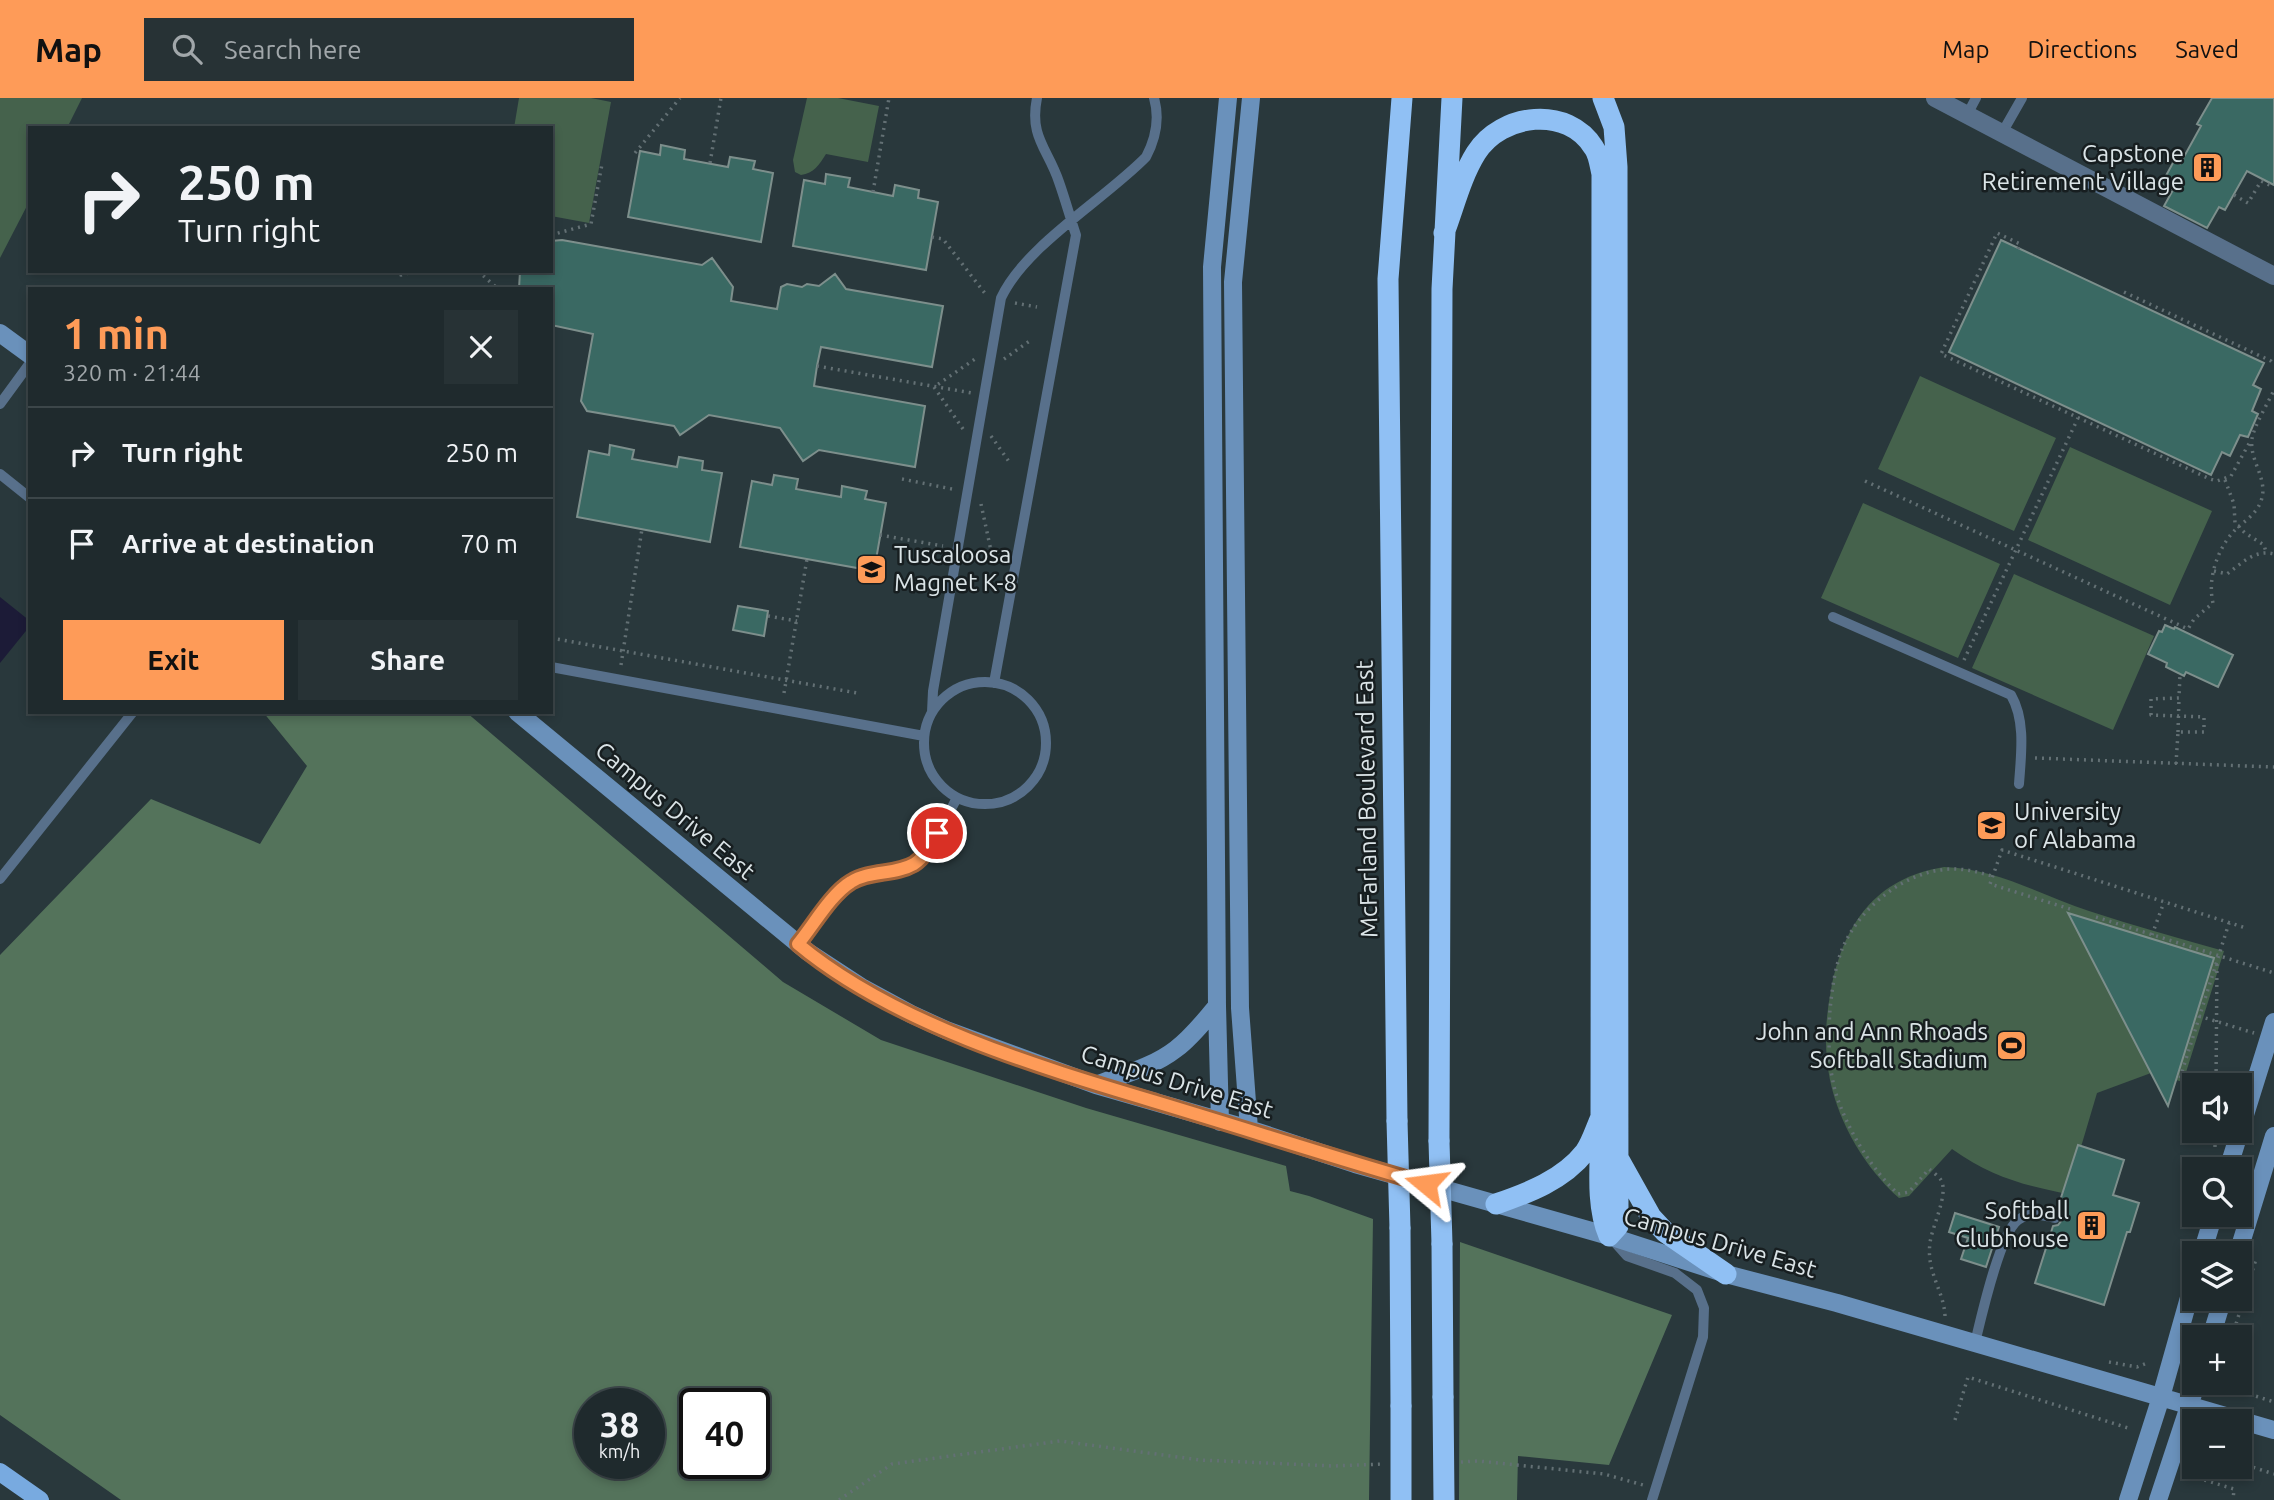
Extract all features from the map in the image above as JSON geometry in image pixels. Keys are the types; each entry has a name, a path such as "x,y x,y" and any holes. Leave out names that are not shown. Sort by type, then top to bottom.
{"highway":[{"path":"1444,1500 1443,1244 1439,1141 1442,317 1452,98"},
{"path":"1444,233 1466,172 1477,151 1492,135 1511,123 1534,119 1554,120 1578,131 1595,149 1602,174 1601,1207 1609,1236 1618,1226 1617,167 1614,127 1603,98"},
{"name":"McFarland Boulevard East","path":"1401,1500 1388,279 1402,99"},
{"path":"1496,1204 1529,1193 1566,1171 1586,1150 1601,1117"},
{"path":"1618,1158 1651,1217 1665,1231 1726,1274"}],"main road":[{"path":"0,1472 40,1500"}],"street":[{"path":"1220,1122 1212,267 1228,98"},
{"path":"1249,1129 1240,1008 1233,282 1251,98"},
{"path":"1935,98 2274,276"},
{"path":"0,333 28,354"},
{"name":"Campus Drive East","path":"519,714 798,944 863,988 946,1030 1096,1085 1249,1129 1355,1164 1609,1236 1726,1274 1837,1303 2274,1430"},
{"path":"1096,1085 1149,1065 1175,1050 1197,1030 1217,1006"},
{"path":"2232,1157 2274,1022"},
{"path":"2242,1241 2274,1136"},
{"path":"2128,1500 2185,1311"},
{"path":"2158,1500 2192,1395"}],"lane":[{"path":"994,683 1076,235 1059,180 1036,132 1037,98"},
{"path":"932,712 933,691 1001,298 1009,282 1035,253 1146,157 1156,135 1154,98"},
{"path":"1967,115 1976,98"},
{"path":"2002,133 2022,98"},
{"path":"0,404 28,366"},
{"path":"0,474 28,496"},
{"path":"1833,617 2011,695 2018,706 2021,757 2019,784"},
{"path":"553,667 924,736"},
{"path":"980,682 994,683 1018,692 1033,706 1043,724 1046,744 1043,765 1032,783 1017,796 997,804 976,804 957,798 941,786 929,770 924,751 924,731 932,712 944,697 961,687 980,682"},
{"path":"0,879 131,714"},
{"path":"798,944 849,883 864,875 904,868 916,863 927,851 957,798"},
{"path":"1975,1343 2006,1235 2018,1220 2036,1213 2055,1219"},
{"path":"1609,1236 1627,1256 1675,1273 1697,1290 1704,1308 1703,1337 1652,1500"}],"path":[{"path":"635,153 680,98"},
{"path":"710,163 721,98"},
{"path":"873,192 889,98"},
{"path":"553,234 591,224 602,164"},
{"path":"2234,195 2248,203 2261,180 2274,187"},
{"path":"2018,248 2020,244 1997,233 1941,354 1960,360 2210,479 2225,480 2235,472 2274,390"},
{"path":"932,237 943,239 988,297"},
{"path":"480,273 496,287"},
{"path":"2124,292 2274,364"},
{"path":"1001,361 1031,340"},
{"path":"934,387 977,357"},
{"path":"817,366 983,395"},
{"path":"934,387 964,429"},
{"path":"1958,672 2078,418"},
{"path":"988,433 1010,463"},
{"path":"1866,481 2188,629 2194,619 2213,603 2211,586 2224,545 2261,503 2263,480 2255,464 2252,438"},
{"path":"902,479 952,489"},
{"path":"2225,480 2234,504 2235,523 2264,545 2266,552"},
{"path":"980,501 993,560"},
{"path":"621,667 642,529"},
{"path":"880,535 943,546"},
{"path":"2214,571 2227,574 2257,553 2274,554"},
{"path":"784,693 807,559"},
{"path":"768,616 797,621"},
{"path":"553,638 857,693"},
{"path":"2176,764 2180,674"},
{"path":"2178,732 2204,732 2204,717 2151,715 2151,699 2179,698"},
{"path":"2021,757 2274,767"},
{"path":"2070,909 1990,884 2002,850 2245,928"},
{"path":"1945,1317 1944,1304 1932,1272 1929,1245 1944,1189 1941,1179 1929,1169 1909,1192 1898,1194 1866,1157 1838,1099 1833,1079 1828,1033 1831,1002 1843,947 1859,919 1885,895 1922,874 1938,871 1965,870 1992,877"},
{"path":"2152,935 2164,902"},
{"path":"2096,918 2274,973"},
{"path":"2180,1078 2229,923"},
{"path":"2216,1073 2218,956"},
{"path":"2199,1016 2255,1034"},
{"path":"2236,1325 2259,1250"},
{"path":"1955,1420 1968,1377 2128,1428"},
{"path":"2252,1395 2274,1402"},
{"path":"839,1500 892,1464 1060,1441 1200,1460 1333,1466 1386,1464"},
{"path":"1452,1462 1478,1461 1604,1474 1655,1488"},
{"path":"2252,1467 2274,1474"},
{"path":"2201,1479 2234,1489 2233,1500"}],"green space":[{"path":"0,98 82,98 68,126 28,126 28,204 0,258"},
{"path":"519,98 591,98 611,102 589,223 553,216 553,126 514,126"},
{"path":"807,98 838,98 879,106 868,162 826,154 813,170 801,175 795,172 793,160"},
{"path":"1920,376 2056,438 2014,531 1878,469"},
{"path":"2070,447 2212,511 2170,605 2028,540"},
{"path":"1863,503 2000,564 1958,658 1821,598"},
{"path":"2014,574 2154,636 2113,730 1972,668"},
{"path":"265,714 468,714 783,982 881,1040 1086,1108 1286,1166 1290,1191 1373,1219 1369,1500 121,1500 0,1415 0,955 151,799 260,844 307,766"},
{"name":"John and Ann Rhoads Softball Stadium","path":"1944,867 1981,872 2018,883 2089,911 2224,951 2186,1073 2182,1073 2182,1082 2151,1073 2097,1093 2067,1194 2007,1178 1952,1149 1909,1196 1899,1198 1865,1160 1847,1129 1834,1097 1827,1057 1827,1013 1836,967 1854,925 1866,908 1899,882"},
{"path":"1460,1242 1672,1315 1609,1465 1518,1456 1517,1500 1459,1500"}],"shaded area":[{"path":"0,597 28,619 28,628 0,663"}],"building":[{"name":"Capstone Retirement Village","path":"2212,98 2274,98 2274,185 2247,171 2225,210 2219,207 2207,228 2164,206 2173,190 2162,183 2174,161 2180,164 2201,126 2197,124"},
{"path":"661,145 685,150 684,159 728,167 730,157 755,161 753,169 773,173 761,242 628,217 640,151 660,155"},
{"path":"826,174 850,178 848,187 893,196 895,185 919,190 918,198 938,202 926,270 793,246 804,180 825,184"},
{"path":"562,240 702,265 712,258 733,287 731,301 777,309 781,287 787,284 819,286 835,274 846,289 943,306 932,367 821,347 817,366 814,386 925,406 915,467 819,450 803,461 780,428 709,415 680,435 674,426 587,411 581,401 593,334 553,325 553,287 519,287 520,273 553,273 553,241"},
{"path":"2001,240 2264,363 2253,385 2261,389 2252,411 2258,414 2248,437 2240,435 2230,456 2222,452 2211,475 1949,352"},
{"path":"610,445 634,450 632,459 677,467 679,457 703,461 702,470 722,473 710,542 577,517 589,451 609,455"},
{"path":"774,475 798,479 796,489 841,497 842,486 867,491 865,499 886,503 874,571 740,547 752,481 772,485"},
{"path":"738,606 768,611 764,636 733,630"},
{"path":"2165,625 2174,629 2175,627 2233,655 2218,687 2186,672 2184,676 2166,667 2167,663 2148,654 2159,631 2162,632"},
{"path":"2068,913 2214,958 2168,1106"},
{"name":"Softball Clubhouse","path":"2078,1145 2124,1160 2113,1195 2139,1203 2104,1305 2035,1283 2053,1226 2062,1220 2062,1215 2057,1210"},
{"path":"1955,1213 1999,1227 1986,1267 1961,1259 1968,1238 1949,1232"}],"place":[{"name":"Capstone Retirement Village","path":"2207,168"},
{"name":"Tuscaloosa Magnet K-8","path":"871,569"},
{"name":"University of Alabama","path":"1991,826"},
{"name":"John and Ann Rhoads Softball Stadium","path":"2011,1046"},
{"name":"Softball Clubhouse","path":"2092,1225"}],"route":[{"path":"937,833 927,851 916,863 904,868 864,875 849,883 798,944 863,988 946,1030 1096,1085 1426,1184"}]}
